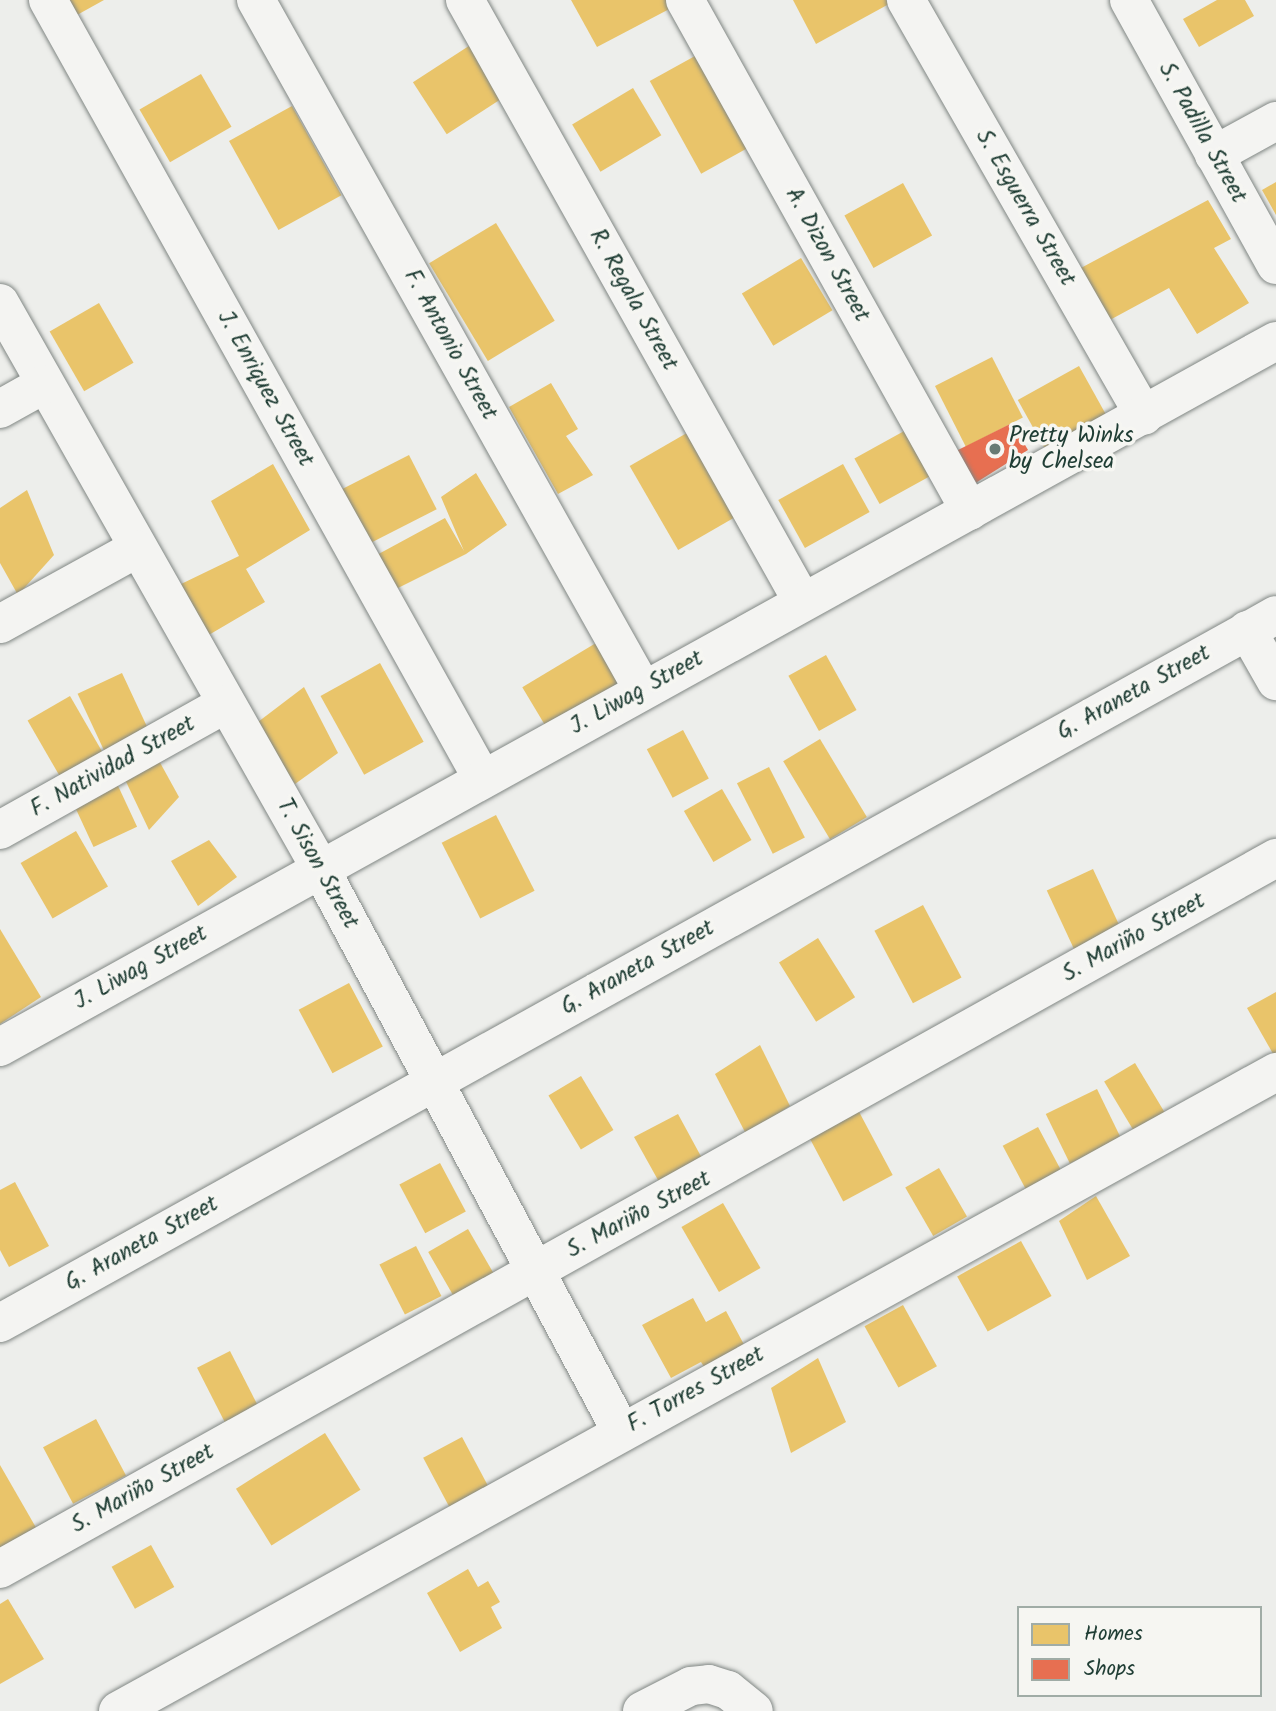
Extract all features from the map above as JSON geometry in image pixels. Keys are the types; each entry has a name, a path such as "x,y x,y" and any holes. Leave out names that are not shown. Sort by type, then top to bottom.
{"street":[{"name":"J. Enriquez Street","path":"48,0 482,778"},
{"name":"F. Antonio Street","path":"256,0 643,690"},
{"name":"R. Regala Street","path":"465,0 802,601"},
{"name":"A. Dizon Street","path":"685,0 970,511"},
{"name":"S. Esguerra Street","path":"906,0 1144,416"},
{"name":"S. Padilla Street","path":"1129,0 1276,265"},
{"path":"1214,155 1276,121"},
{"name":"T. Sison Street","path":"0,303 136,549 320,868 436,1080 621,1431"},
{"name":"J. Liwag Street","path":"0,1047 1276,341"},
{"path":"0,409 45,384"},
{"path":"0,624 136,549"},
{"path":"1262,622 1276,681"},
{"name":"G. Araneta Street","path":"0,1323 1262,622"},
{"name":"F. Natividad Street","path":"0,830 225,705"},
{"name":"S. Mariño Street","path":"0,1569 1276,858"},
{"name":"F. Torres Street","path":"118,1711 621,1431 1276,1072"},
{"path":"642,1711 691,1686 709,1684 729,1690 754,1711"}],"building: Homes":[{"path":"69,0 104,0 77,15"},
{"path":"571,0 675,0 677,5 597,47"},
{"path":"793,0 886,0 889,4 816,44"},
{"path":"1217,0 1245,0 1254,16 1199,47 1183,19"},
{"path":"475,42 509,94 447,134 413,82"},
{"path":"704,51 755,144 701,174 650,81"},
{"path":"201,74 232,127 170,162 140,110"},
{"path":"633,88 661,135 600,172 572,125"},
{"path":"292,106 341,195 278,230 229,141"},
{"path":"1276,182 1276,215 1262,190"},
{"path":"903,183 932,235 873,268 844,215"},
{"path":"1208,200 1231,239 1214,248 1249,303 1197,334 1169,288 1108,321 1079,269"},
{"path":"496,223 555,321 488,361 429,263"},
{"path":"801,258 832,310 773,346 742,294"},
{"path":"99,303 134,363 84,391 50,332"},
{"path":"992,357 1023,418 966,447 935,386"},
{"path":"1079,366 1107,416 1045,450 1018,400"},
{"path":"551,383 578,429 566,436 593,475 558,494 509,407"},
{"path":"692,430 740,514 678,550 630,466"},
{"path":"906,430 931,475 880,504 854,459"},
{"path":"409,455 437,509 364,547 336,492"},
{"path":"273,464 310,530 246,569 265,602 207,636 179,585 239,556 211,501"},
{"path":"843,464 870,512 805,548 778,500"},
{"path":"476,473 507,525 466,554 392,591 373,557 445,518 464,551 441,497"},
{"path":"27,490 54,555 18,595 0,563 0,508"},
{"path":"596,643 625,692 552,736 522,687"},
{"path":"826,655 857,710 819,731 788,676"},
{"path":"380,663 424,742 364,775 321,696"},
{"path":"122,673 149,731 105,752 78,694"},
{"path":"304,687 338,753 295,784 254,725"},
{"path":"70,696 105,757 63,781 28,720"},
{"path":"683,730 709,779 673,798 647,749"},
{"path":"820,739 867,817 830,839 783,761"},
{"path":"152,748 179,797 149,830 119,767"},
{"path":"769,767 805,837 773,854 737,783"},
{"path":"113,775 137,827 94,847 69,795"},
{"path":"722,789 752,840 713,862 684,811"},
{"path":"496,815 535,891 480,918 442,843"},
{"path":"76,831 108,886 53,918 21,863"},
{"path":"209,840 237,877 198,906 171,861"},
{"path":"1093,869 1123,933 1077,955 1047,891"},
{"path":"923,905 961,977 913,1003 874,931"},
{"path":"0,929 41,997 0,1024"},
{"path":"818,938 855,997 816,1022 779,962"},
{"path":"349,983 383,1047 332,1073 299,1010"},
{"path":"1276,992 1276,1059 1247,1008"},
{"path":"760,1045 790,1106 746,1134 715,1074"},
{"path":"1135,1063 1168,1119 1138,1137 1104,1082"},
{"path":"581,1076 613,1130 581,1150 548,1096"},
{"path":"1097,1089 1121,1138 1070,1163 1046,1114"},
{"path":"857,1108 893,1175 843,1201 808,1134"},
{"path":"678,1114 710,1173 663,1189 634,1137"},
{"path":"1038,1127 1061,1170 1026,1189 1003,1146"},
{"path":"440,1163 466,1212 425,1233 399,1185"},
{"path":"939,1168 967,1216 933,1236 905,1188"},
{"path":"15,1182 49,1246 9,1267 0,1250 0,1190"},
{"path":"1096,1196 1130,1256 1087,1280 1059,1221"},
{"path":"723,1203 761,1268 719,1292 681,1227"},
{"path":"468,1229 502,1287 462,1310 428,1252"},
{"path":"1021,1241 1052,1296 988,1331 957,1276"},
{"path":"416,1246 441,1296 405,1315 379,1265"},
{"path":"693,1298 706,1322 726,1311 748,1352 708,1373 701,1362 671,1378 642,1325"},
{"path":"903,1305 937,1366 898,1388 865,1326"},
{"path":"230,1351 260,1410 227,1427 197,1368"},
{"path":"818,1358 846,1422 791,1453 771,1388"},
{"path":"96,1419 126,1476 73,1504 43,1447"},
{"path":"325,1433 361,1490 271,1545 236,1489"},
{"path":"462,1437 491,1491 452,1512 423,1458"},
{"path":"0,1465 38,1531 0,1553"},
{"path":"151,1545 174,1587 135,1609 112,1567"},
{"path":"468,1569 478,1587 488,1581 500,1602 491,1607 502,1628 460,1652 427,1593"},
{"path":"8,1599 44,1659 0,1684 0,1604"}],"building: Shops":[{"path":"1012,423 1028,450 974,484 956,451"}],"place":[{"name":"Pretty Winks by Chelsea","path":"995,449"}]}
